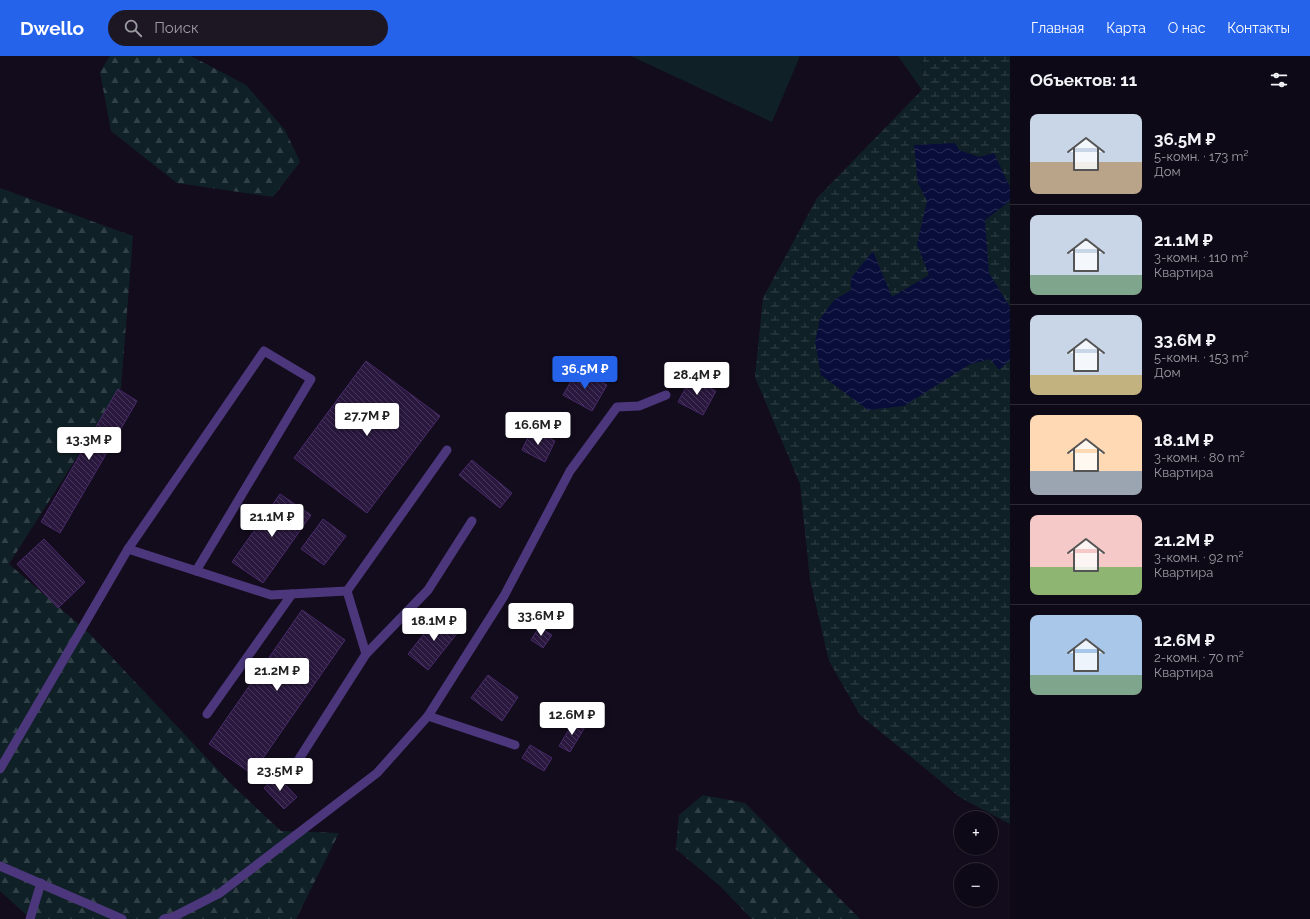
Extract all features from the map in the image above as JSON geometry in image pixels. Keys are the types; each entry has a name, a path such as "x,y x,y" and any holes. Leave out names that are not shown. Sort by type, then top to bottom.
{"lane":[{"path":"0,769 128,549 264,351 311,379 196,571"},
{"path":"164,919 173,917 220,892 377,773 428,716 504,596 570,471 617,407 639,406 666,395"},
{"path":"347,590 447,450"},
{"path":"299,759 366,654 428,590 472,521"},
{"path":"128,549 271,595 347,590"},
{"path":"347,590 366,654"},
{"path":"207,714 292,594"},
{"path":"428,716 515,745"},
{"path":"0,866 122,919"},
{"path":"30,919 41,883"}],"green space":[{"path":"110,56 191,56 246,85 285,130 300,162 273,197 177,183 111,131 100,72"},
{"path":"631,56 800,56 772,122"},
{"path":"898,56 923,56 922,90"},
{"path":"923,56 1010,56 1010,824 998,818 998,811 986,811 961,798 860,715 829,661 810,579 800,484 755,377 763,298 817,198 922,90"},
{"path":"0,188 133,236 121,388 9,564 90,634 234,787 281,831 339,833 296,919 31,919 0,891"},
{"path":"703,795 745,803 860,919 752,919 720,886 676,849 679,815"}],"water":[{"path":"955,143 959,150 979,157 994,153 1010,187 1010,201 985,220 989,273 1010,307 1010,360 999,370 990,359 969,365 904,406 868,410 821,375 815,342 820,319 834,300 851,290 851,278 873,251 892,297 929,275 917,244 927,201 918,183 914,145"}],"building":[{"path":"366,361 440,416 367,513 294,458"},
{"path":"578,369 607,385 592,411 563,395"},
{"path":"691,378 716,391 703,415 678,402"},
{"path":"118,389 137,401 60,533 41,522"},
{"path":"532,429 555,441 545,462 522,450"},
{"path":"472,460 512,493 500,508 459,475"},
{"path":"280,494 311,515 263,583 232,562"},
{"path":"323,519 346,536 324,565 301,549"},
{"path":"44,539 85,582 58,608 17,564"},
{"path":"302,610 345,640 252,774 209,744"},
{"path":"439,615 459,631 428,670 408,654"},
{"path":"539,627 552,635 543,648 531,640"},
{"path":"488,675 518,697 502,721 471,698"},
{"path":"574,721 585,727 570,752 559,746"},
{"path":"530,745 552,758 544,771 522,758"},
{"path":"276,775 297,797 284,809 264,788"}]}
